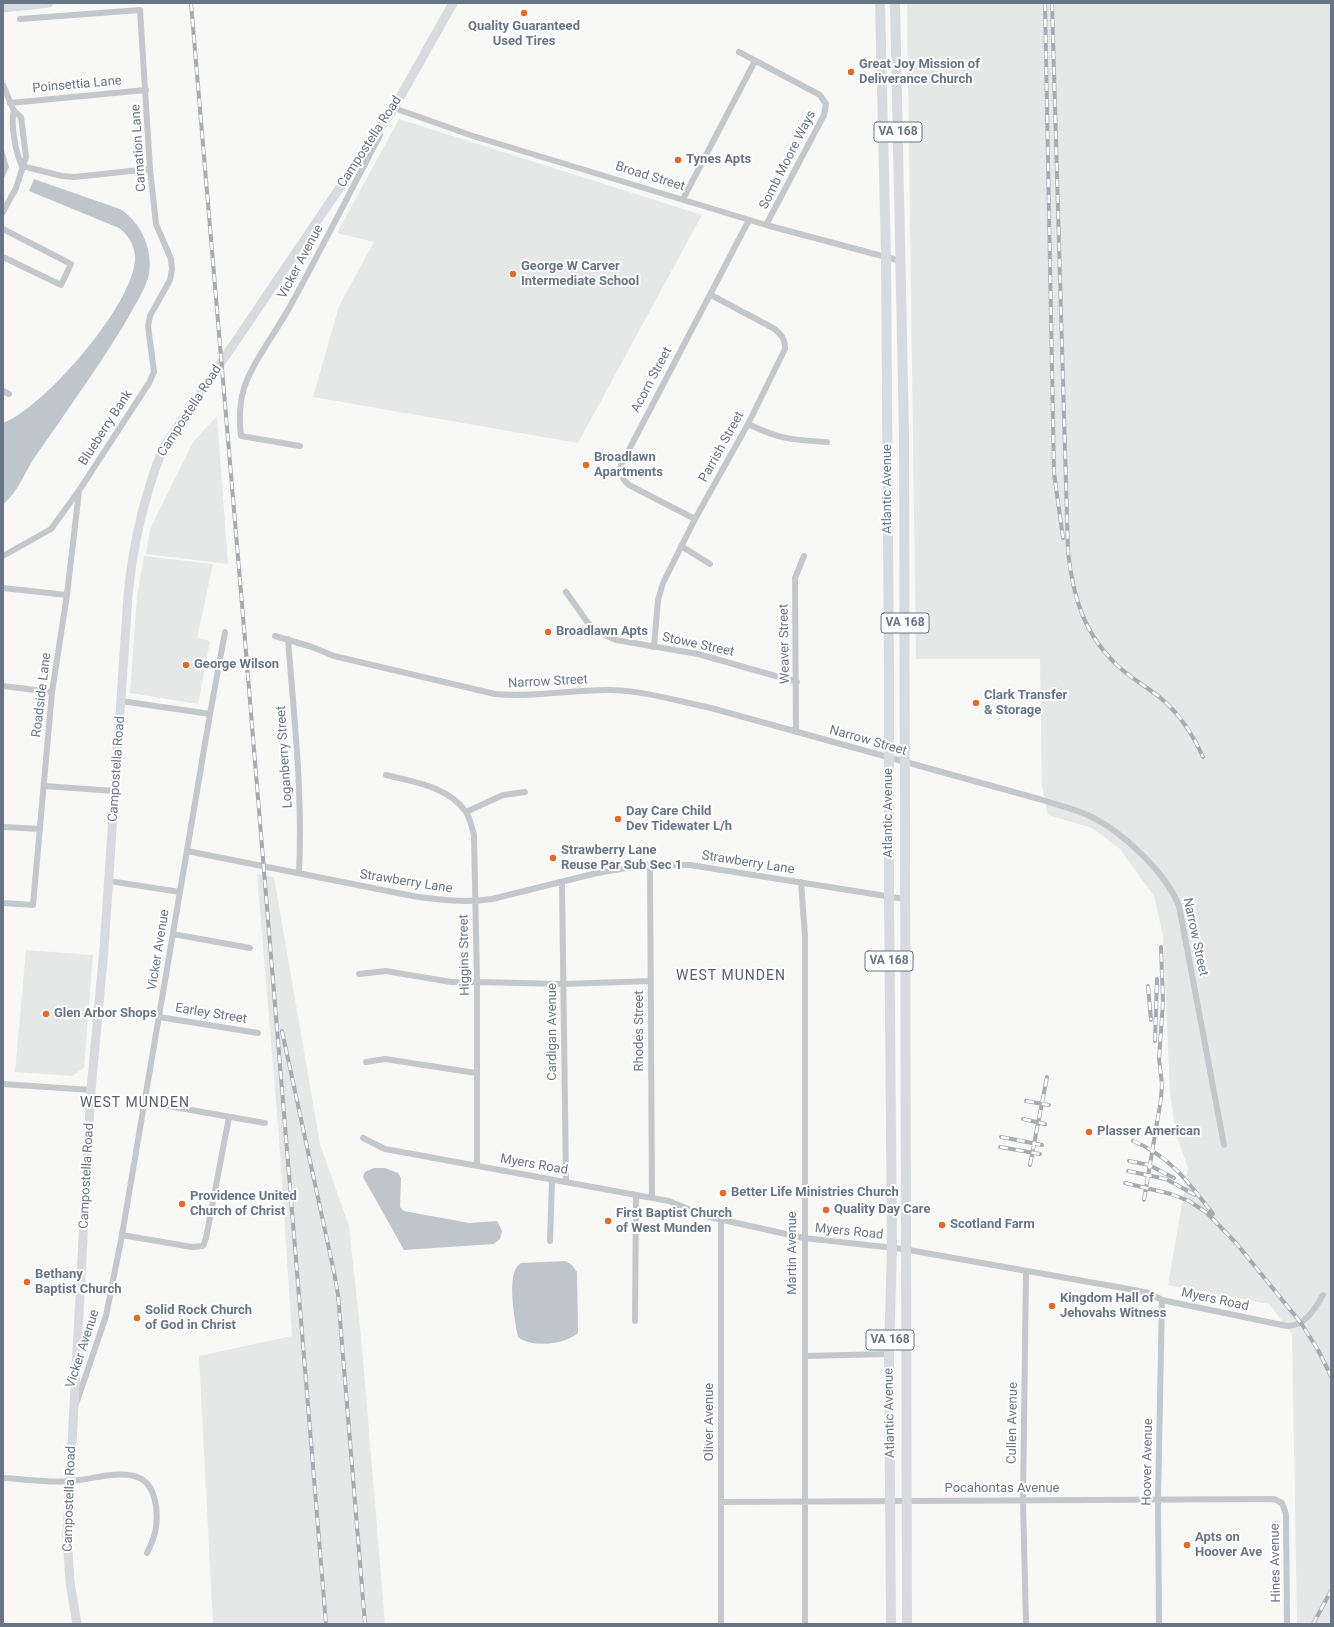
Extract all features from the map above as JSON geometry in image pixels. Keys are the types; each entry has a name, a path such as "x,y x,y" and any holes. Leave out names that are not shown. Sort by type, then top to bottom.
{"main road":[{"path":"3,8 49,3"},
{"name":"Campostella Road","path":"77,1624 70,1588 67,1549 91,1090 109,881 131,564 144,500 163,448 242,334 394,108 453,3"},
{"name":"Atlantic Avenue","path":"880,3 886,256 890,759 889,896 892,1248 889,1354 891,1624"},
{"name":"Atlantic Avenue","path":"895,3 904,442 907,1624"}],"street":[{"name":"Carnation Lane","path":"20,19 140,10 150,169 156,224 171,259 172,269 170,280"},
{"path":"684,199 755,61 738,52"},
{"name":"Somb Moore Ways","path":"755,61 820,95 826,104 824,115 766,225"},
{"path":"3,85 14,111 21,117 24,131 26,157 16,188 3,211"},
{"name":"Poinsettia Lane","path":"10,103 146,90"},
{"name":"Broad Street","path":"394,108 473,136 749,220 901,261"},
{"name":"Vicker Avenue","path":"300,446 241,436 238,415 245,387 296,296 394,108"},
{"path":"14,111 12,118 17,156 22,166 62,176 74,177 150,169"},
{"name":"Acorn Street","path":"695,519 623,480 620,472 621,465 625,454 711,295 749,220"},
{"path":"3,229 71,264 61,285 3,257"},
{"name":"Blueberry Bank","path":"3,556 51,529 80,489 149,383 154,372 148,326 150,316 170,280"},
{"name":"Parrish Street","path":"654,647 658,600 663,583 695,519 748,424 782,357 785,343 782,335 773,328 711,295"},
{"path":"748,424 778,437 795,441 827,442"},
{"name":"Roadside Lane","path":"3,903 33,905 52,692 67,595 80,489"},
{"path":"682,546 710,564"},
{"name":"Weaver Street","path":"796,732 797,682 795,578 804,556"},
{"path":"3,588 67,595"},
{"name":"Stowe Street","path":"566,592 588,623 600,633 616,640 698,654 797,682"},
{"name":"Vicker Avenue","path":"74,1409 106,1316 122,1235 225,632"},
{"name":"Narrow Street","path":"275,636 288,639 334,656 487,693 512,696 587,690 632,693 711,708 1085,814 1111,829 1154,866 1171,888 1179,906 1224,1145"},
{"name":"Loganberry Street","path":"288,639 300,801 301,828 299,873"},
{"path":"3,686 52,692"},
{"path":"121,701 210,714"},
{"name":"Higgins Street","path":"386,775 441,791 454,800 466,812 474,835 477,982 477,1165"},
{"path":"44,786 115,791"},
{"path":"466,812 503,795 525,792"},
{"path":"3,827 40,830"},
{"name":"Strawberry Lane","path":"187,851 413,896 448,901 475,901 562,883 623,868 650,864 690,865 905,899"},
{"name":"Rhodes Street","path":"650,864 652,1198"},
{"path":"109,881 180,892"},
{"name":"Martin Avenue","path":"801,882 805,936 804,1238 806,1356 804,1501 806,1624"},
{"name":"Cardigan Avenue","path":"562,883 566,1182"},
{"path":"173,934 250,948"},
{"path":"360,974 386,971 451,982 563,984 651,981"},
{"name":"Earley Street","path":"159,1017 258,1033"},
{"path":"366,1062 385,1059 476,1073"},
{"path":"3,1084 91,1090"},
{"path":"145,1102 265,1123"},
{"path":"122,1235 192,1247 203,1246 206,1238 229,1117"},
{"name":"Myers Road","path":"363,1138 385,1149 669,1201 697,1213 804,1238 906,1249 1130,1289 1149,1293 1162,1300 1294,1326 1305,1319 1314,1310 1323,1295"},
{"path":"550,1241 552,1180"},
{"path":"635,1321 636,1196"},
{"name":"Oliver Avenue","path":"721,1219 721,1624"},
{"name":"Cullen Avenue","path":"1026,1271 1023,1501 1026,1624"},
{"name":"Hoover Avenue","path":"1159,1624 1158,1499 1162,1300"},
{"path":"806,1356 889,1354"},
{"path":"3,1478 70,1481 119,1475 134,1475 143,1479 150,1486 154,1494 156,1506 155,1533 147,1553"},
{"name":"Pocahontas Avenue","path":"722,1502 890,1500 1023,1501 1265,1498 1274,1499 1282,1503"},
{"name":"Hines Avenue","path":"1282,1503 1286,1514 1288,1624"}],"shaded area":[{"path":"907,3 1331,3 1331,1624 1297,1624 1292,1334 1269,1304 1168,1285 1188,1168 1176,1134 1170,1093 1163,936 1154,896 1120,849 1092,828 1048,815 1042,786 1040,659 916,659"},
{"name":"George W Carver Intermediate School","path":"399,119 702,215 578,443 313,397 339,306 374,242 337,233"},
{"path":"3,147 9,167 3,180"},
{"path":"34,179 120,209 127,214 134,221 144,237 150,265 148,280 128,318 84,387 33,460 18,487 3,504 3,423 20,414 41,397 63,376 85,351 121,299 132,275 135,256 130,240 119,228 29,191"},
{"path":"217,416 228,564 146,554 150,529 193,442"},
{"path":"144,556 213,564 197,638 210,641 198,704 130,693 137,597"},
{"path":"257,874 274,877 320,1144 349,1226 362,1347 385,1624 213,1624 199,1356 292,1336 279,1138"},
{"path":"26,950 93,955 84,1068 72,1076 15,1072"},
{"path":"374,1168 385,1168 398,1173 401,1178 400,1207 404,1211 469,1223 497,1221 502,1231 500,1239 494,1244 404,1250 363,1177 365,1172"},
{"path":"565,1261 572,1265 577,1272 578,1333 565,1340 548,1344 531,1343 518,1337 512,1297 513,1276 516,1268 521,1263"}],"railway":[{"path":"191,3 326,1624"},
{"path":"1045,3 1054,473 1063,538"},
{"path":"1052,3 1068,552 1073,584 1082,614 1097,642 1119,667 1129,676 1158,696 1181,719 1203,757"},
{"path":"1144,1200 1161,1099 1162,1084 1159,1059 1163,1002 1161,947"},
{"path":"1155,1041 1157,979"},
{"path":"1148,986 1151,1020"},
{"path":"282,1031 338,1295 365,1624"},
{"path":"1030,1165 1047,1077"},
{"path":"1026,1101 1049,1105"},
{"path":"1023,1119 1045,1124"},
{"path":"1001,1137 1042,1145"},
{"path":"1133,1141 1146,1147 1168,1162 1187,1181 1213,1214"},
{"path":"1000,1147 1040,1154"},
{"path":"1129,1161 1149,1165 1174,1178"},
{"path":"1128,1171 1166,1179 1195,1195"},
{"path":"1125,1183 1171,1194 1189,1201 1207,1213 1236,1243 1301,1323 1318,1350 1331,1376"},
{"path":"1313,1624 1331,1591"}],"place":[{"name":"Quality Guaranteed Used Tires","path":"524,13"},
{"name":"Great Joy Mission of Deliverance Church","path":"851,72"},
{"name":"Tynes Apts","path":"678,160"},
{"name":"George W Carver Intermediate School","path":"513,274"},
{"name":"Broadlawn Apartments","path":"586,465"},
{"name":"Broadlawn Apts","path":"548,632"},
{"name":"George Wilson","path":"186,665"},
{"name":"Clark Transfer & Storage","path":"976,703"},
{"name":"Day Care Child Dev Tidewater L/h","path":"618,819"},
{"name":"Strawberry Lane Reuse Par Sub Sec 1","path":"553,858"},
{"name":"Glen Arbor Shops","path":"46,1014"},
{"name":"Plasser American","path":"1089,1132"},
{"name":"Better Life Ministries Church","path":"723,1193"},
{"name":"Providence United Church of Christ","path":"182,1204"},
{"name":"Quality Day Care","path":"826,1210"},
{"name":"First Baptist Church of West Munden","path":"608,1221"},
{"name":"Scotland Farm","path":"942,1225"},
{"name":"Bethany Baptist Church","path":"27,1282"},
{"name":"Kingdom Hall of Jehovahs Witness","path":"1052,1306"},
{"name":"Solid Rock Church of God in Christ","path":"137,1318"},
{"name":"Apts on Hoover Ave","path":"1187,1545"}],"district":[{"name":"WEST MUNDEN","path":"731,976"},
{"name":"WEST MUNDEN","path":"135,1103"}]}
